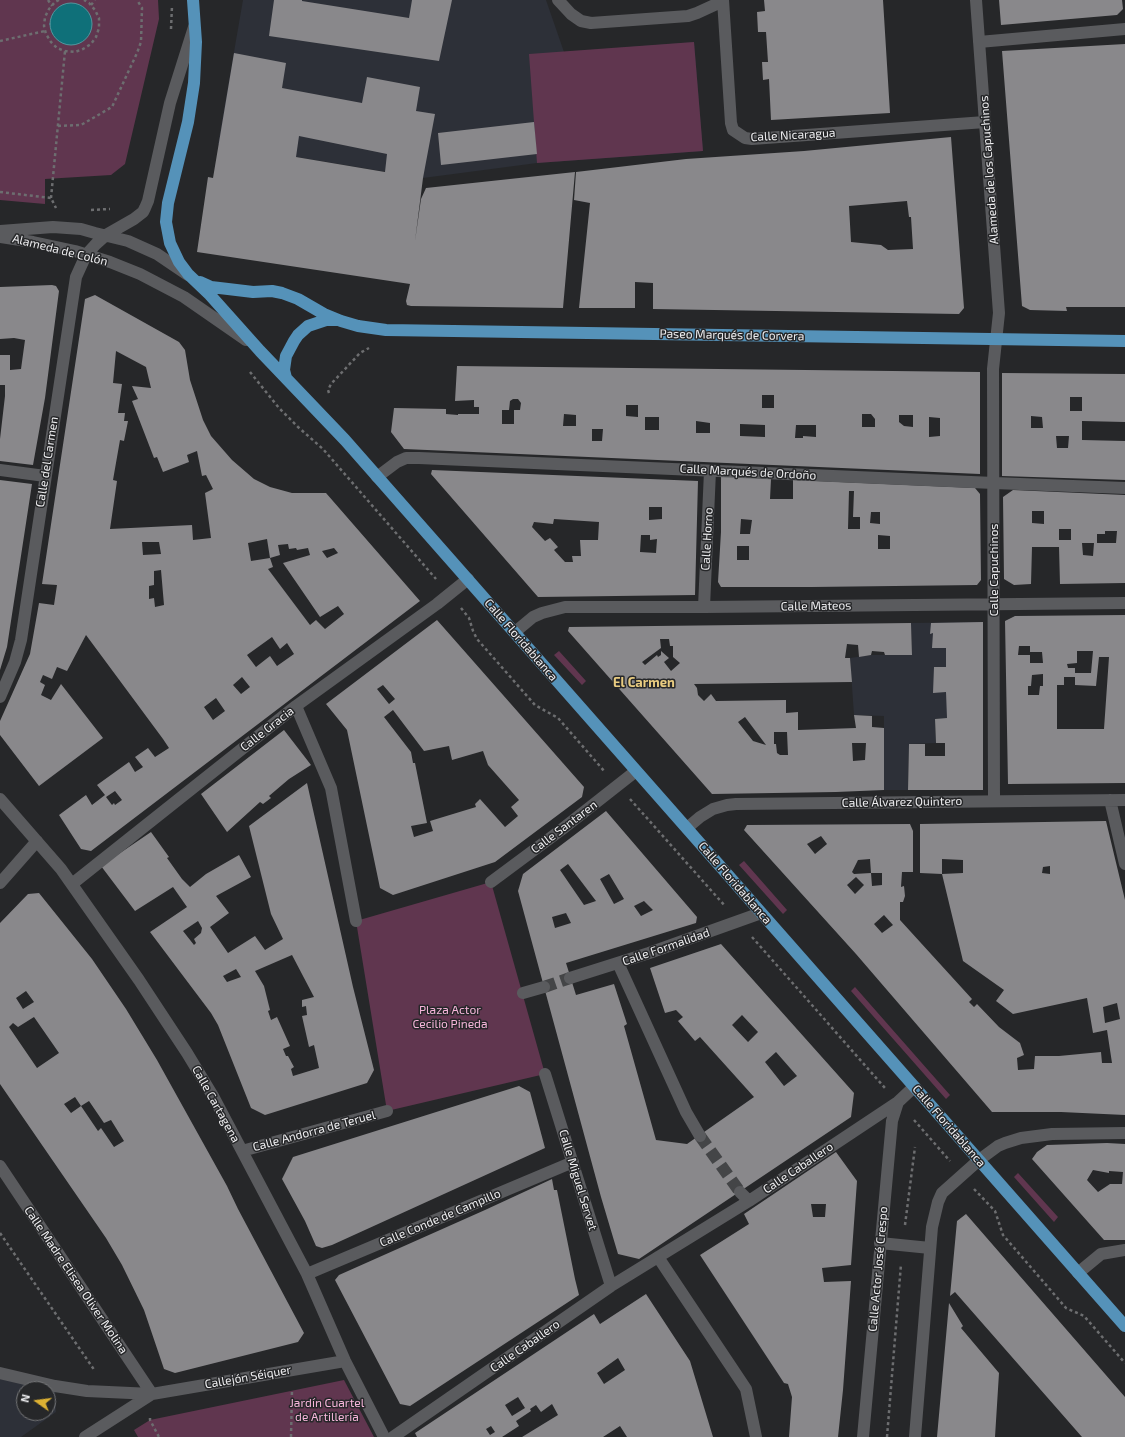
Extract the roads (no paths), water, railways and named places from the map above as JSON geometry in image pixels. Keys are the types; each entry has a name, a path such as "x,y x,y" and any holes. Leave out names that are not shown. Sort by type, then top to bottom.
{"main road":[{"name":"Calle Floridablanca","path":"193,0 195,23 195,74 190,111 168,203 166,228 171,249 176,259 260,351 342,437 1125,1326"},
{"path":"194,279 211,287 240,291 272,291 282,293 298,299 324,314 341,321"},
{"path":"286,378 284,370 286,356 298,335 308,326 326,320 341,321"},
{"name":"Paseo Marqués de Corvera","path":"341,321 362,327 386,330 1125,341"}],"street":[{"path":"558,0 580,21 591,23 688,16 723,0"},
{"name":"Calle Nicaragua","path":"723,0 731,123 733,130 745,138 752,140 985,122"},
{"name":"Alameda de los Capuchinos","path":"976,0 999,313 996,339"},
{"name":"Calle del Carmen","path":"0,696 15,662 21,640 74,282 79,267 86,255 96,244 106,235 143,212 147,204 170,103 195,23"},
{"path":"979,42 1125,29"},
{"name":"Alameda de Colón","path":"0,231 36,227 70,228 106,235 157,254 194,279"},
{"name":"Alameda de Colón","path":"0,237 48,245 86,255 110,262 140,274 184,297 260,351"},
{"name":"Calle Capuchinos","path":"994,801 993,368 996,339"},
{"name":"Calle Marqués de Ordoño","path":"377,477 397,462 406,458 419,458 1125,488"},
{"path":"0,470 45,476"},
{"name":"Calle Horno","path":"704,607 710,471"},
{"name":"Calle Gracia","path":"72,884 296,706 437,604 468,579"},
{"name":"Calle Mateos","path":"515,632 533,617 565,607 1125,603"},
{"path":"296,706 331,788 356,921"},
{"name":"Calle Santaren","path":"491,882 561,830 636,771"},
{"name":"Calle Cartagena","path":"0,799 61,869 72,884 139,980 187,1053 213,1096 307,1274 345,1361 384,1437"},
{"path":"1110,800 1125,864"},
{"name":"Calle Álvarez Quintero","path":"687,828 707,812 727,805 1125,800"},
{"path":"0,883 37,841"},
{"name":"Calle Formalidad","path":"570,978 649,953 762,913"},
{"path":"618,963 686,1112 700,1136"},
{"path":"523,993 544,987"},
{"name":"Calle Miguel Servet","path":"545,1074 612,1286"},
{"name":"Calle Caballero","path":"393,1437 612,1286 749,1201 898,1102 914,1087"},
{"name":"Calle Actor José Crespo","path":"863,1437 892,1122 898,1102"},
{"name":"Calle Andorra de Teruel","path":"242,1151 387,1111"},
{"path":"915,1437 930,1248 934,1214 942,1193 978,1160 998,1146 1021,1138 1052,1134 1125,1133"},
{"name":"Calle Conde de Campillo","path":"307,1274 573,1162"},
{"name":"Calle Madre Elisea Oliver Molina","path":"0,1166 152,1394"},
{"path":"740,1192 749,1201"},
{"path":"880,1243 930,1248"},
{"path":"1078,1273 1100,1254 1125,1250"},
{"path":"658,1257 746,1389 756,1437"},
{"name":"Callejón Séiquer","path":"152,1394 345,1361"},
{"path":"0,1374 55,1386 87,1391 152,1394"},
{"path":"85,1437 152,1394"}],"water":[{"path":"67,3 75,3 83,6 89,12 92,24 89,36 83,42 75,45 67,45 59,42 53,36 50,28 50,20 53,12 59,6"}],"tunnel":[{"path":"544,987 570,978"},
{"path":"700,1136 740,1192"}],"district":[{"name":"El Carmen","path":"644,683"}],"park label":[{"name":"Plaza Actor Cecilio Pineda","path":"450,1017"},
{"name":"Jardín Cuartel de Artillería","path":"327,1410"}]}
